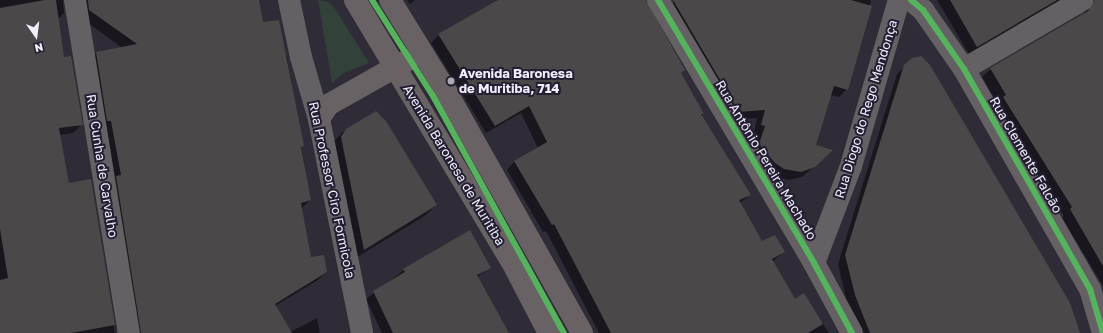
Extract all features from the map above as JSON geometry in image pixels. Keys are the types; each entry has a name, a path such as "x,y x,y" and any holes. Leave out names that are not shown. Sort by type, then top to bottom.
{"main road":[{"name":"Avenida Baronesa de Muritiba","path":"355,0 512,262 549,333"},
{"name":"Avenida Baronesa de Muritiba","path":"390,0 422,51 582,333"},
{"path":"319,119 328,105 396,68 422,51"}],"street":[{"name":"Rua Cunha de Carvalho","path":"76,0 129,333"},
{"name":"Rua Professor Ciro Formicola","path":"289,0 301,57 319,119 362,333"},
{"name":"Rua Antônio Pereira Machado","path":"658,0 814,263 852,333"},
{"name":"Rua Diogo do Rego Mendonça","path":"814,263 851,166 899,0"},
{"name":"Rua Clemente Falcão","path":"912,0 923,10 964,69 1090,289 1103,333"},
{"path":"964,69 1082,0"}],"green space":[{"path":"318,0 328,2 334,7 369,63 344,73 332,83"}],"building":[{"path":"45,0 56,0 64,57 71,56 83,125 59,128 69,183 91,179 115,325 71,333 0,333 0,280 8,278 0,229 0,8"},
{"path":"88,0 259,0 263,22 279,20 304,146 301,147 311,200 301,203 311,257 324,255 327,272 275,304 292,333 141,333 116,176 121,175 111,121 107,121 96,52 137,44 89,10"},
{"path":"498,0 646,0 685,70 681,73 704,114 701,114 751,195 739,200 762,241 775,235 785,252 772,259 795,299 804,293 823,324 808,333 611,333 554,224 552,225 514,161 547,142 529,106 495,126 438,34"},
{"path":"673,0 851,0 872,6 848,90 834,86 816,145 833,150 815,167 801,172 784,169 775,163 759,144 765,126 761,125 765,110 739,112"},
{"path":"950,0 1057,0 977,47"},
{"path":"1094,0 1103,0 1103,266 1070,209 1072,207 1003,97 1006,95 990,68 1088,11"},
{"path":"921,56 930,65 1070,303 1080,333 870,333 855,295 845,255 904,65 912,58"},
{"path":"376,111 386,121 437,205 364,250 341,137 346,129"},
{"path":"470,230 491,268 477,275 509,333 393,333 373,291 405,272 403,269"}],"cycle path":[{"path":"372,0 433,96 564,333"},
{"path":"658,0 814,263 852,333"},
{"path":"911,0 923,10 964,69 1090,289 1103,333"}],"place":[{"name":"Avenida Baronesa de Muritiba, 714","path":"451,81"}]}
